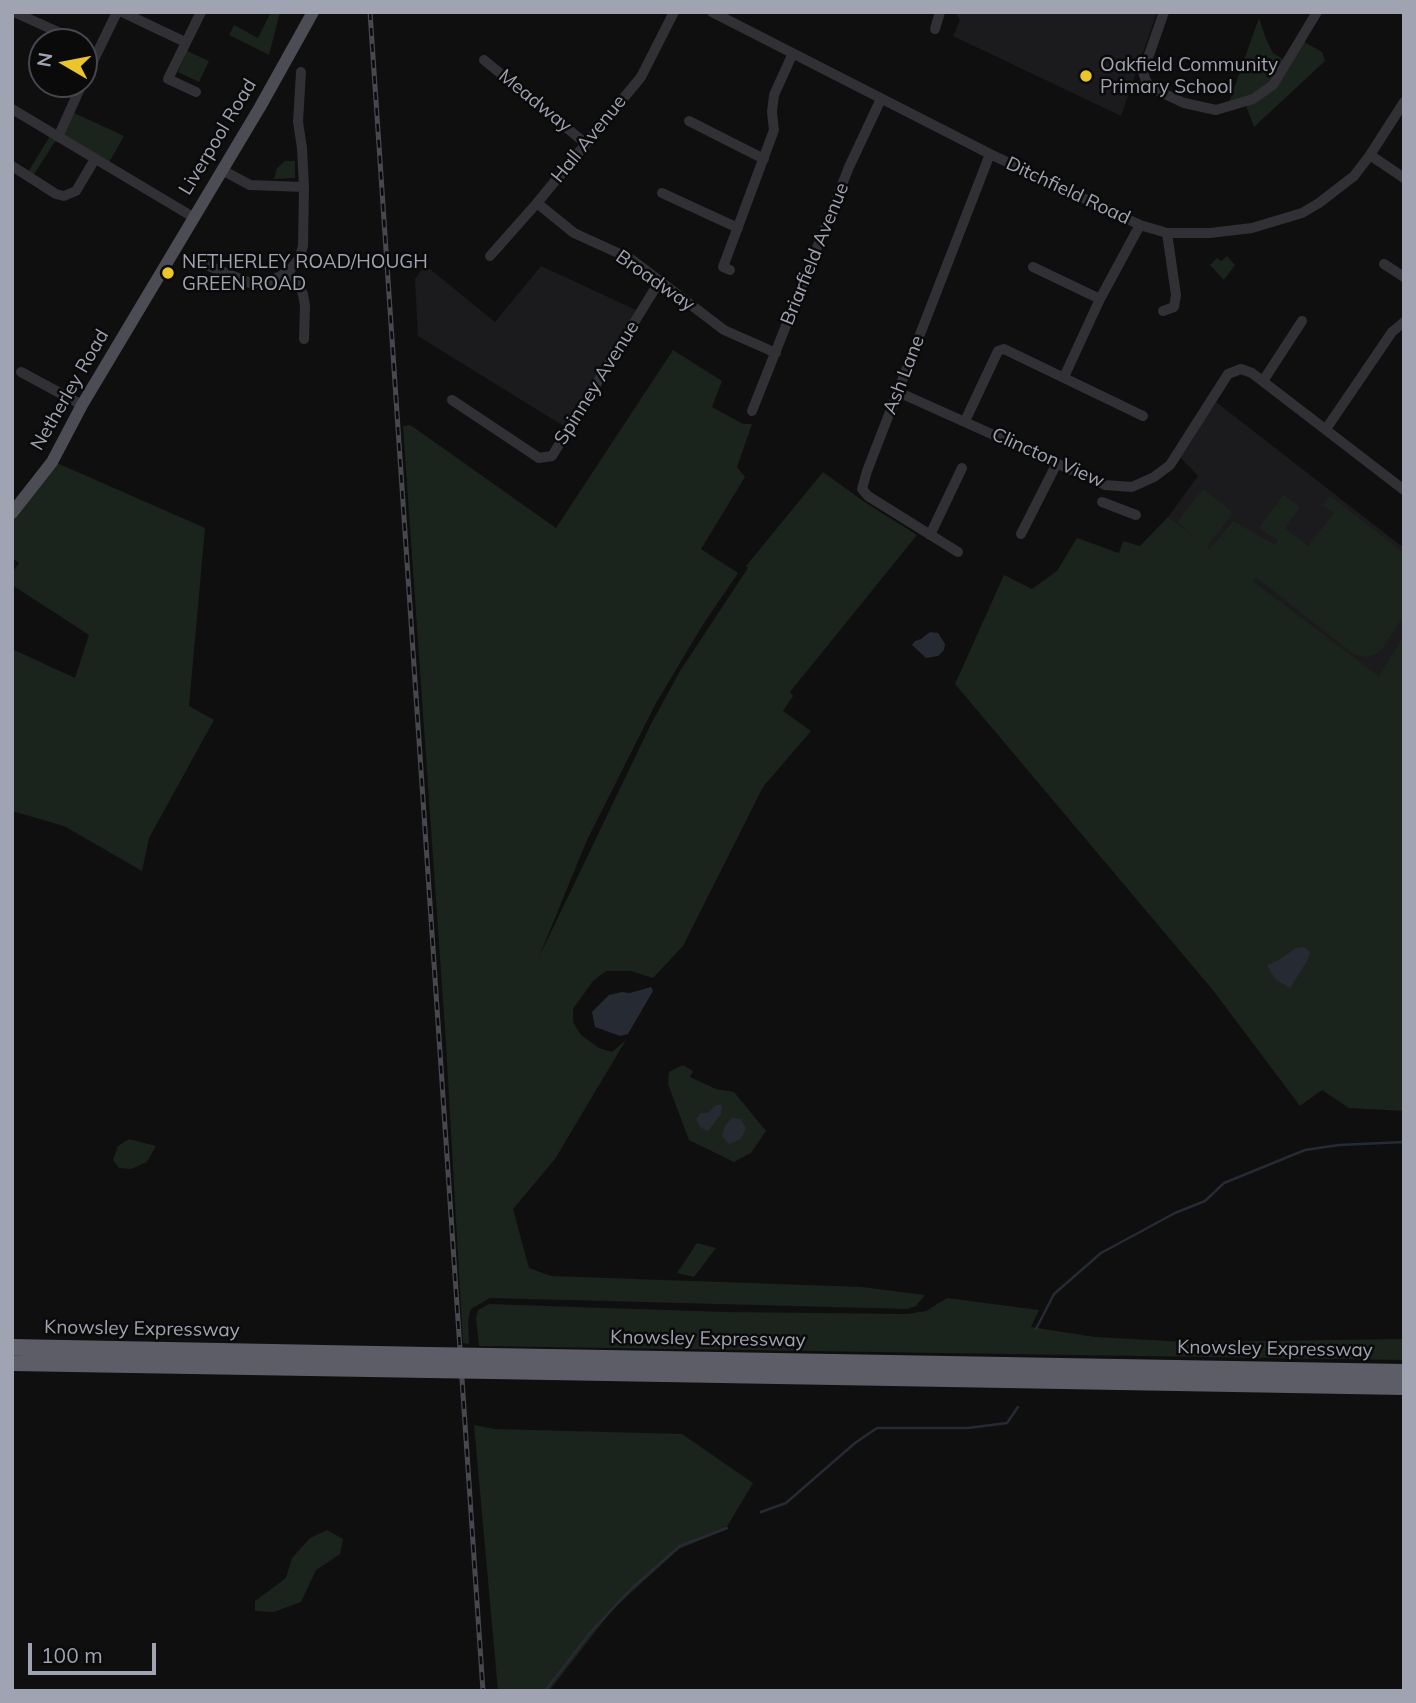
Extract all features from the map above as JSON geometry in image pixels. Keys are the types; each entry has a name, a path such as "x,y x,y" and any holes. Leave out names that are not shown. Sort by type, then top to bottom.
{"highway":[{"name":"Knowsley Expressway","path":"12,1347 491,1364 1404,1387"},
{"name":"Knowsley Expressway","path":"12,1363 428,1362"},
{"name":"Knowsley Expressway","path":"491,1364 1404,1372"}],"main road":[{"name":"Liverpool Road","path":"155,282 313,12"},
{"name":"Netherley Road","path":"12,513 52,461 155,282"}],"street":[{"path":"14,12 49,28"},
{"path":"98,50 120,12 185,43"},
{"path":"196,92 168,79 201,12"},
{"name":"Hall Avenue","path":"490,256 641,77 674,12"},
{"name":"Ditchfield Road","path":"712,12 990,154 1140,225 1167,233 1210,233 1252,228 1302,213 1354,176 1404,102"},
{"path":"934,29 940,12"},
{"path":"1164,12 1143,72 1146,81 1152,88 1184,103 1216,110 1253,99 1273,85 1317,12"},
{"path":"730,270 723,267 774,130 774,95 793,53"},
{"name":"Meadway","path":"484,60 585,143"},
{"path":"194,260 250,283 264,283 286,273 299,259 303,246 304,187 302,148 293,90 301,72"},
{"path":"58,137 76,98"},
{"name":"Briarfield Avenue","path":"752,411 849,167 881,99"},
{"path":"12,109 193,216"},
{"path":"701,113 692,123 764,159"},
{"name":"Ash Lane","path":"958,552 868,496 862,489 990,154"},
{"path":"1370,155 1404,178"},
{"path":"12,166 56,194 64,196 76,191 95,159"},
{"path":"222,170 250,185 304,187"},
{"path":"665,198 738,228"},
{"name":"Broadway","path":"537,202 574,233 631,259 724,330 776,353"},
{"path":"1064,377 1100,299 1140,225"},
{"path":"1163,312 1174,307 1176,295 1167,233"},
{"path":"1384,264 1404,277"},
{"path":"1033,267 1100,299"},
{"path":"286,273 296,282 303,294 304,339"},
{"name":"Spinney Avenue","path":"452,400 539,458 552,456 659,282"},
{"path":"1263,381 1302,321"},
{"path":"1326,429 1392,332 1404,322"},
{"path":"965,421 998,351 1004,349 1143,415"},
{"name":"Clincton View","path":"898,392 1105,485 1117,488 1132,487 1154,477 1170,465 1228,374 1241,369 1263,381 1404,490"},
{"path":"21,372 82,405"},
{"path":"1021,534 1057,463"},
{"path":"930,535 962,468"},
{"path":"1114,506 1117,488"},
{"path":"1102,502 1136,515"}],"shaded area":[{"path":"271,12 280,12 269,55 229,35 234,25 258,38"},
{"name":"Oakfield Community Primary School","path":"955,12 1157,12 1121,116 953,36 960,20"},
{"path":"1259,18 1273,53 1287,62 1301,40 1322,52 1325,61 1254,127 1245,103 1227,108"},
{"path":"187,51 209,61 199,82 178,72"},
{"path":"70,111 124,136 107,166 58,137"},
{"path":"52,133 58,137 31,179 26,175"},
{"path":"285,161 295,161 295,178 274,179 277,168"},
{"path":"1227,256 1235,265 1224,280 1210,265 1217,258 1221,261"},
{"path":"425,265 495,322 541,266 636,310 565,427 418,336 415,279"},
{"path":"673,350 722,381 712,407 743,424 752,424 737,467 745,477 701,549 738,573 702,626 655,705 587,840 539,957 651,724 680,671 748,568 746,566 823,472 917,535 790,692 793,696 783,711 811,731 763,787 683,946 653,978 631,971 606,971 593,981 573,1009 573,1022 581,1035 599,1048 612,1052 626,1040 555,1159 513,1209 529,1268 551,1276 862,1287 925,1295 916,1306 908,1309 490,1298 471,1309 468,1320 469,1344 463,1343 446,1044 403,426 410,425 416,429 556,528"},
{"path":"1216,402 1404,548 1404,635 1380,677 1168,517 1198,476 1180,457"},
{"path":"57,463 205,528 189,706 214,720 149,838 142,871 64,826 12,811 12,649 75,678 89,635 12,585 12,573 19,563 12,558 12,520"},
{"path":"1203,489 1233,513 1207,546 1210,549 1233,521 1275,545 1278,540 1259,528 1283,495 1300,507 1285,528 1308,546 1334,513 1323,505 1330,496 1404,553 1404,615 1382,649 1375,655 1365,657 1355,655 1256,577 1253,581 1379,676 1404,635 1404,1111 1349,1108 1322,1090 1300,1106 1212,989 955,684 1004,575 1032,589 1057,571 1077,538 1119,553 1123,541 1140,546 1168,517 1195,537 1177,522"},
{"path":"930,632 938,633 945,644 944,650 938,656 926,658 912,645"},
{"path":"1304,947 1310,952 1307,961 1290,988 1275,979 1267,965 1296,948"},
{"path":"651,987 653,991 628,1034 620,1036 595,1027 592,1012 609,995"},
{"path":"683,1065 693,1071 690,1077 716,1089 734,1092 766,1131 751,1153 734,1162 689,1140 668,1084 669,1072"},
{"path":"716,1105 722,1105 721,1114 708,1131 701,1128 696,1119"},
{"path":"732,1118 741,1119 746,1128 741,1139 729,1144 722,1136 725,1126"},
{"path":"129,1139 156,1146 147,1162 131,1169 119,1168 113,1160 118,1146"},
{"path":"697,1243 716,1248 694,1277 677,1273"},
{"path":"947,1298 1039,1310 1031,1327 1095,1337 1187,1342 1404,1339 1404,1360 479,1346 476,1318 478,1310 489,1304 725,1312 907,1314 926,1311"},
{"path":"474,1425 494,1429 682,1434 753,1483 725,1530 679,1549 613,1609 549,1691 498,1691"},
{"path":"327,1530 343,1539 340,1554 316,1570 301,1602 274,1612 255,1611 255,1601 286,1578 292,1558 310,1538"}],"waterway":[{"path":"1036,1329 1054,1294 1101,1253 1175,1213 1205,1201 1224,1183 1305,1150 1339,1145 1404,1142"},
{"path":"761,1512 786,1503 855,1443 877,1428 968,1428 1007,1423 1018,1407"},
{"path":"545,1691 590,1633 631,1589 680,1546 727,1528"}],"railway":[{"path":"370,12 483,1691"}],"place":[{"name":"Oakfield Community Primary School","path":"1086,76"},
{"name":"NETHERLEY ROAD/HOUGH GREEN ROAD","path":"168,273"}]}
